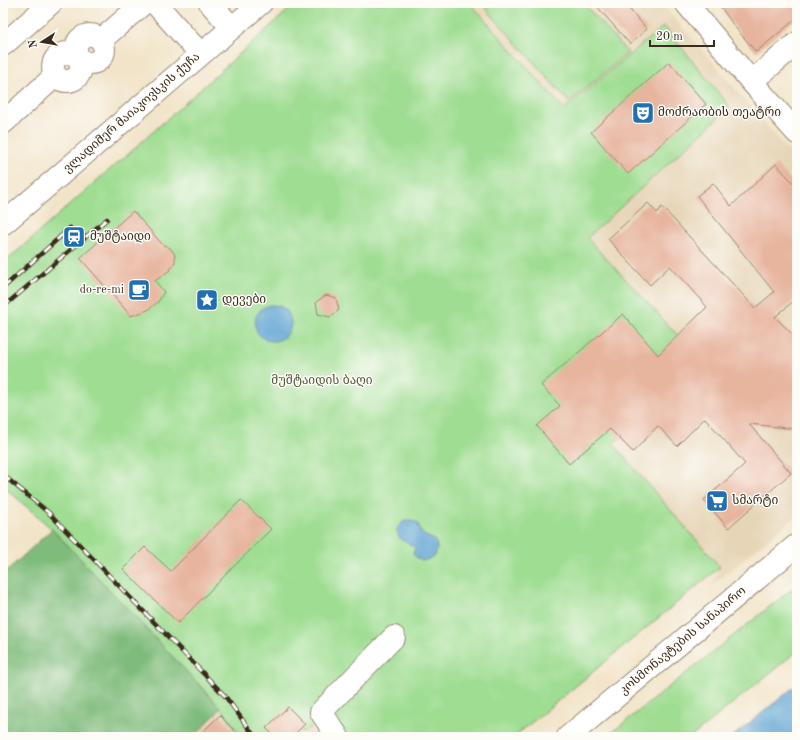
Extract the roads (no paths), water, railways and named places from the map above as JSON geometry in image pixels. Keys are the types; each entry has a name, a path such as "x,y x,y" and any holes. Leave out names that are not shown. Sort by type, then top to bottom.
{"main road":[{"path":"3,45 51,3"},
{"path":"3,123 55,76 52,64 56,58 67,52 78,58 76,45 78,40 90,34 101,40 144,3"},
{"path":"154,3 201,54"},
{"path":"210,3 232,28"},
{"name":"ვლადიმერ მაიაკოვსკის ქუჩა","path":"3,224 261,3"},
{"path":"686,3 751,81 797,133"},
{"path":"751,81 797,43"},
{"name":"კოსმონავტების სანაპირო","path":"568,737 797,545"},
{"path":"338,737 320,712 394,637"}],"water":[{"path":"273,305 286,310 291,323 286,336 273,341 260,336 255,323 260,310"},
{"path":"408,520 418,523 423,534 434,540 436,543 436,552 430,559 421,560 418,558 413,554 415,548 403,541 397,533 397,528 403,522"},
{"path":"797,685 797,737 732,737 794,687"}],"railway":[{"path":"3,307 107,219"},
{"path":"3,288 70,228"},
{"path":"3,475 49,513 225,696 255,737"}],"place":[{"name":"მოძრაობის თეატრი","path":"643,113"},
{"name":"მუშტაიდი","path":"74,237"},
{"name":"do-re-mi","path":"139,290"},
{"name":"დევები","path":"207,300"},
{"name":"სმარტი","path":"717,501"}],"park label":[{"name":"მუშტაიდის ბაღი","path":"322,381"}]}
